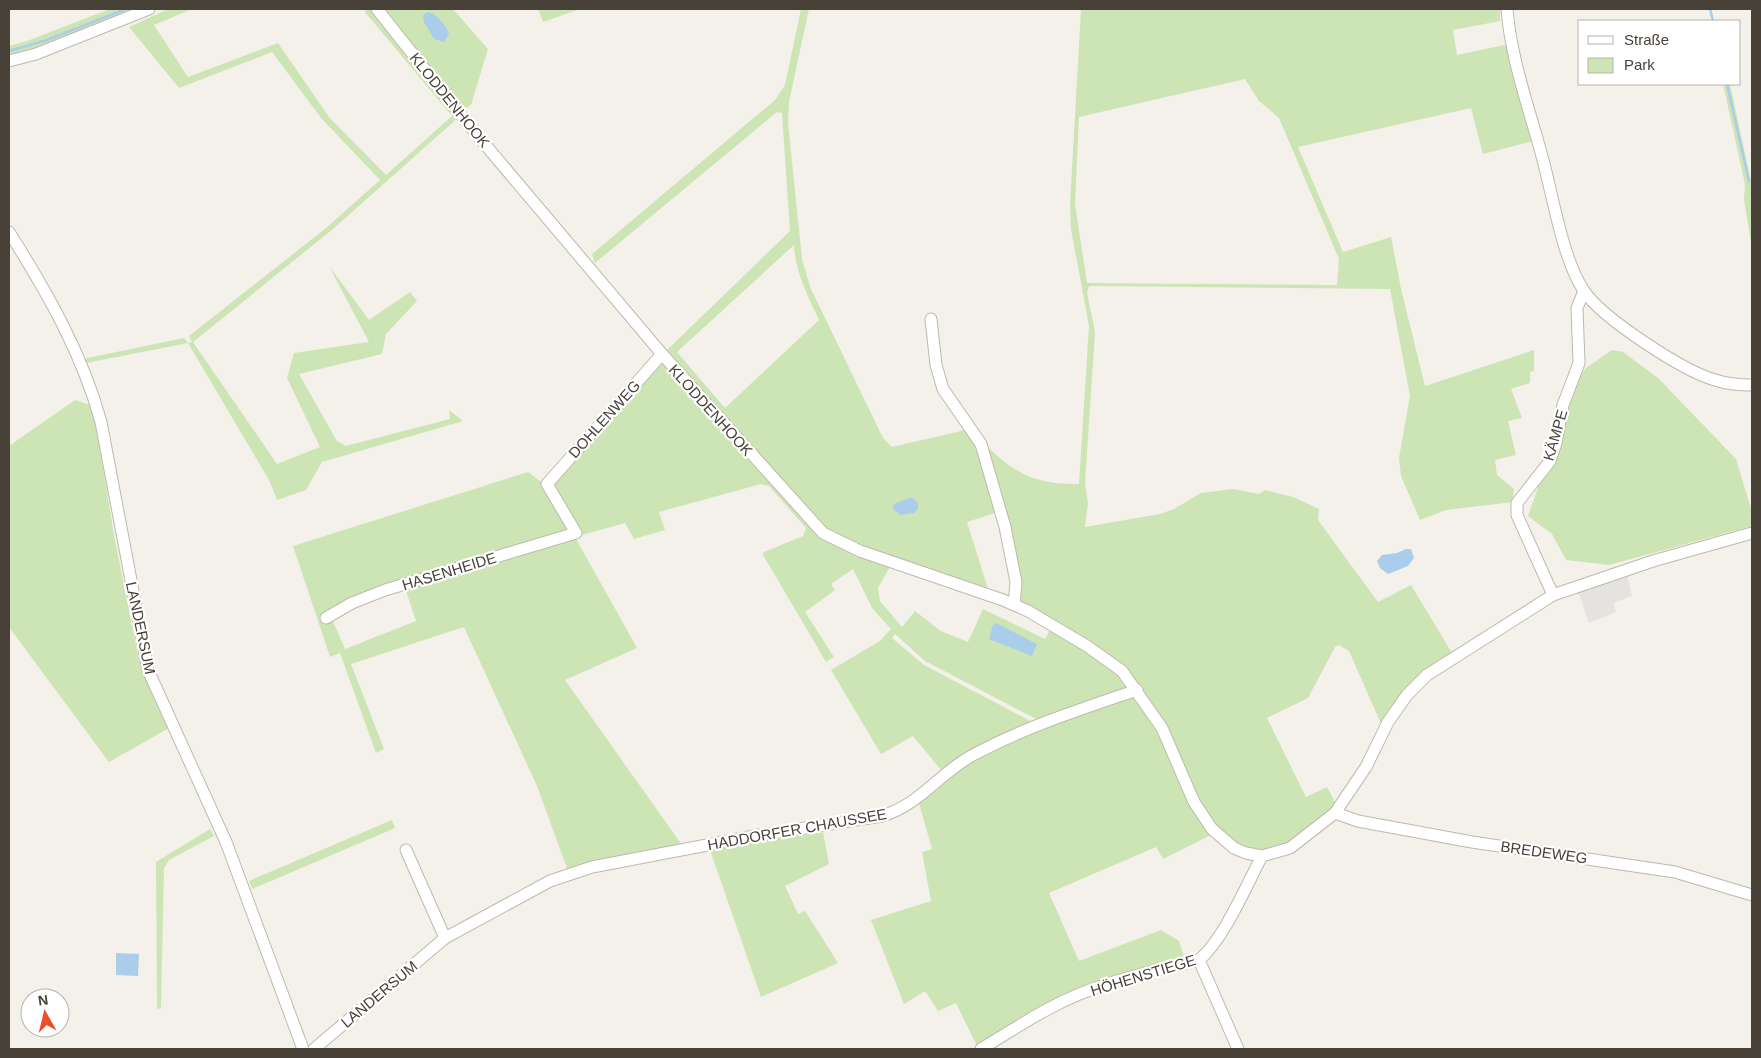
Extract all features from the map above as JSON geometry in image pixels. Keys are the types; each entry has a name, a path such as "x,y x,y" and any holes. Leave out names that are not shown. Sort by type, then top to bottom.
{"street":[{"path":"9,61 36,54 149,9"},
{"name":"KLODDENHOOK","path":"377,9 477,135 662,354 823,533 860,550 1014,605 1087,646 1122,671 1162,728 1194,802 1212,829 1234,848 1262,856"},
{"path":"1507,9 1513,46 1564,239 1574,272 1584,291 1609,317 1648,344 1688,368 1713,380 1734,385 1752,385"},
{"name":"LANDERSUM","path":"9,232 58,312 94,395 101,422 148,670 226,842 303,1049"},
{"name":"KÄMPE","path":"1553,595 1517,515 1517,503 1550,461 1563,405 1579,363 1577,308 1584,291"},
{"path":"931,319 936,365 943,389 981,444 1009,545 1016,582 1014,605"},
{"name":"DOHLENWEG","path":"576,533 546,484 662,354"},
{"name":"HASENHEIDE","path":"326,618 352,603 385,590 576,533"},
{"path":"1262,856 1290,848 1335,813 1366,766 1388,722 1407,695 1427,675 1553,595 1653,561 1752,533"},
{"name":"HADDORFER CHAUSSEE","path":"445,938 550,880 592,867 899,811 914,802 946,773 972,755 1040,724 1136,690"},
{"name":"BREDEWEG","path":"1335,813 1358,821 1472,842 1675,872 1752,895"},
{"path":"406,850 445,938"},
{"name":"HÖHENSTIEGE","path":"981,1049 1050,1008 1075,996 1133,976 1199,960 1207,953 1220,932 1262,856"},
{"name":"LANDERSUM","path":"314,1049 445,938"},
{"path":"1199,960 1238,1049"}],"green space":[{"path":"110,9 138,9 33,51 9,57 9,46"},
{"path":"168,9 192,9 154,25 188,77 278,43 329,117 386,175 452,116 364,11 370,9 453,9 488,49 471,105 458,113 460,116 333,229 193,342 277,464 320,447 287,378 294,353 369,342 329,266 369,320 410,292 417,301 386,334 382,354 299,374 337,441 346,446 450,419 449,410 463,421 322,462 306,490 277,500 269,480 188,343 192,342 189,336 326,228 380,180 321,118 272,52 179,88 129,27"},
{"path":"538,9 580,9 543,22"},
{"path":"801,9 809,9 789,102 788,123 802,259 811,289 883,438 892,447 961,431 968,427 978,446 995,513 967,522 989,592 895,558 878,588 880,601 902,627 915,611 941,631 968,642 983,609 1045,639 1051,628 1120,673 1160,731 1213,834 1163,859 1156,847 1049,893 1079,961 1161,930 1179,941 1184,957 1123,973 1090,986 977,1046 956,1003 938,1011 925,991 904,1004 871,920 931,901 922,852 932,849 919,803 972,759 1040,721 925,661 895,634 892,638 924,665 1034,723 942,771 913,736 881,754 831,670 880,641 891,629 872,608 853,569 831,584 835,590 805,612 834,657 826,662 763,555 764,552 803,536 806,528 769,486 761,484 659,512 665,530 634,539 625,523 582,535 550,483 662,358 768,469 667,350 790,231 782,113 777,112 595,263 592,254 775,100 785,85","holes":["794,245 803,284 819,320 725,408 677,352"]},
{"path":"1081,9 1500,9 1500,21 1453,30 1457,55 1509,44 1534,141 1483,154 1471,108 1298,147 1343,252 1391,237 1401,289 1425,386 1534,350 1534,371 1530,372 1530,383 1511,389 1522,418 1508,421 1516,455 1495,460 1497,475 1514,489 1513,502 1446,510 1420,520 1401,476 1399,458 1410,396 1390,289 1089,286 1087,293 1095,332 1085,483 1088,503 1085,527 1160,514 1174,509 1201,493 1233,489 1259,494 1265,490 1293,497 1319,509 1318,520 1378,602 1411,585 1452,653 1382,726 1349,651 1339,645 1335,647 1308,698 1267,718 1306,797 1327,787 1337,806 1291,843 1262,854 1236,846 1214,826 1198,802 1138,688 1017,603 985,444 1006,463 1027,476 1038,480 1064,484 1079,484 1089,326 1071,229 1070,204","holes":["1245,79 1259,101 1279,118 1339,259 1337,285 1087,283 1075,204 1079,117"]},
{"path":"1723,85 1730,85 1752,186 1752,248 1744,200 1745,184"},
{"path":"184,338 188,343 86,363 83,359"},
{"path":"1612,350 1623,352 1658,378 1736,459 1752,512 1752,526 1609,565 1566,560 1552,534 1528,516 1576,381 1586,368"},
{"path":"75,400 93,406 114,535 138,655 169,728 109,762 9,627 9,446"},
{"path":"528,472 545,485 572,531 329,612 345,649 416,621 405,588 575,537 637,648 565,680 682,845 568,871 537,786 464,627 351,664 384,749 376,753 340,653 330,657 293,546"},
{"path":"392,820 395,828 252,889 249,881"},
{"path":"210,829 214,836 169,860 164,868 161,1008 157,1009 156,862"},
{"path":"823,832 829,864 785,886 798,914 805,911 838,963 761,997 710,850"}],"shaded area":[{"path":"1627,574 1632,596 1614,603 1616,612 1589,623 1578,592"}],"water":[{"path":"428,12 438,17 448,31 449,34 444,42 434,39 424,22 423,15"},
{"path":"913,498 918,503 918,509 914,513 900,515 893,509 894,504"},
{"path":"1411,549 1414,558 1408,566 1388,574 1380,568 1377,561 1382,555 1397,553"},
{"path":"996,623 1037,644 1032,656 989,639 993,625"},
{"path":"116,953 139,954 138,976 116,975"}],"waterway":[{"path":"9,51 47,40 126,9"},
{"path":"1710,9 1713,20"},
{"path":"1727,85 1749,181"}]}
